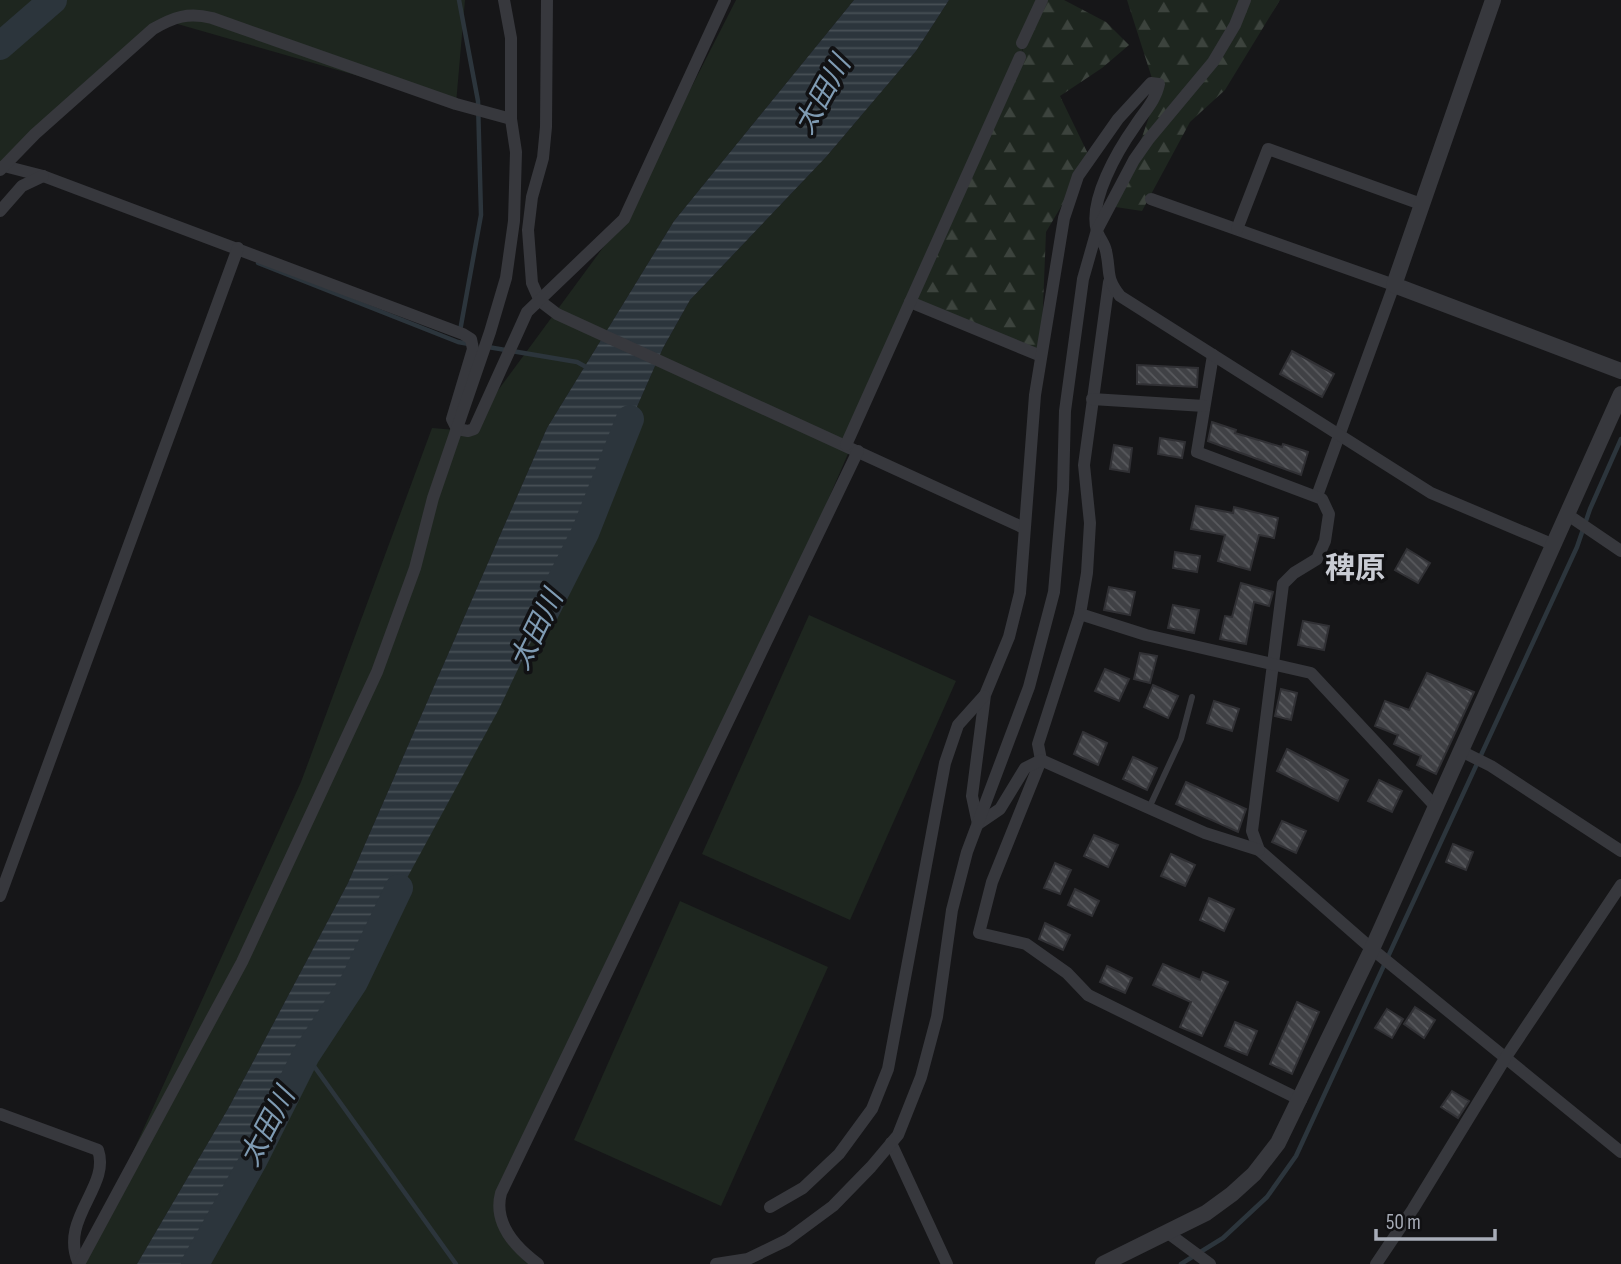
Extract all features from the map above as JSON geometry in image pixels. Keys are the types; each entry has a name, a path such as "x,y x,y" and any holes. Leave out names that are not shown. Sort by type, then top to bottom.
{"street":[{"path":"0,1114 98,1150 102,1160 97,1179 77,1219 74,1252 79,1264 242,962 377,672 415,568 433,498 506,278 514,221 516,152 511,119 511,38 504,0"},
{"path":"547,0 546,127 528,230 532,283 540,301 557,314 1024,528"},
{"path":"457,429 474,429 527,312 624,219 724,0"},
{"path":"1022,43 1042,0"},
{"path":"716,1264 748,1258 787,1240 833,1206 898,1135 921,1077 937,1017 951,910 967,852 1029,687 1054,592 1063,489 1065,411 1083,279 1097,230 1134,160 1213,62 1235,25 1245,0"},
{"path":"1317,496 1493,0"},
{"path":"2,168 35,134 153,29 166,21 192,13 456,104 511,119"},
{"path":"840,442 910,302 1020,57"},
{"path":"978,824 972,796 985,695 1009,638 1017,604 1041,356 1064,218 1078,176 1118,119 1151,83 1159,84 1157,94 1128,135 1107,175 1096,207 1097,230 1106,249 1109,282 1084,465 1090,523 1087,573 1080,614 1038,744 1041,760 992,882 979,933 1026,944 1067,973 1088,995 1301,1100"},
{"path":"1237,229 1268,149 1421,204"},
{"path":"2,168 43,176 238,248 471,339 473,349 452,419 457,429"},
{"path":"0,211 22,186 43,176"},
{"path":"1151,199 1394,285 1621,371"},
{"path":"0,895 238,248"},
{"path":"1109,282 1121,296 1431,494 1554,545"},
{"path":"910,302 1041,356"},
{"path":"1213,355 1197,452 1317,496 1322,499 1329,514 1325,541 1317,559 1294,573 1283,584 1252,831 1259,850"},
{"path":"1103,1264 1206,1213 1254,1174 1278,1143 1372,949 1621,394"},
{"path":"1092,399 1205,406"},
{"path":"538,1264 520,1251 503,1226 497,1207 500,1193 858,451"},
{"path":"1568,515 1621,551"},
{"path":"1080,614 1146,635 1311,673 1436,807"},
{"path":"770,1207 803,1188 838,1154 872,1109 888,1069 945,763 958,725 985,695"},
{"path":"1461,751 1491,766 1621,851"},
{"path":"978,824 1000,808 1024,768 1041,760 1205,833 1259,850 1372,949 1621,1152"},
{"path":"1376,1264 1506,1057 1621,885"},
{"path":"891,1143 947,1264"},
{"path":"1168,1233 1210,1264"}],"lane":[{"path":"1149,808 1181,739 1192,697"}],"green space":[{"path":"0,0 465,0 456,104 167,21 0,164"},
{"path":"736,0 854,0 674,221 547,428 348,883 229,1107 137,1264 78,1264 97,1231 301,782 432,428 468,431 624,219"},
{"path":"949,0 1044,0 771,632 497,1207 535,1264 189,1264 333,1014 559,583 663,348 690,300 826,157 916,51"},
{"path":"1043,0 1064,0 1106,22 1129,45 1102,68 1060,96 1090,158 1046,232 1041,356 910,302"},
{"path":"1127,0 1280,0 1225,90 1190,122 1142,211 1109,206 1134,160 1157,94"},
{"path":"809,615 956,681 850,920 702,854"},
{"path":"680,901 828,967 721,1206 574,1140"}],"water":[{"path":"854,0 949,0 916,51 826,157 690,300 663,348 559,583 499,709 333,1014 189,1264 137,1264 229,1107 348,883 547,428 674,221"}],"building":[{"path":"1292,351 1334,374 1322,397 1280,374"},
{"path":"1137,365 1198,368 1197,387 1137,384"},
{"path":"1212,422 1236,430 1235,433 1308,452 1301,475 1208,441"},
{"path":"1160,438 1185,442 1182,458 1158,454"},
{"path":"1114,445 1132,448 1129,472 1110,469"},
{"path":"1196,506 1233,513 1234,507 1278,518 1274,538 1259,535 1250,570 1218,561 1225,535 1191,529"},
{"path":"1407,549 1430,563 1418,583 1395,570"},
{"path":"1175,552 1200,556 1197,572 1173,568"},
{"path":"1241,583 1273,592 1269,606 1254,602 1246,644 1220,639 1225,616 1232,617"},
{"path":"1109,587 1135,592 1130,615 1104,610"},
{"path":"1173,605 1199,610 1194,633 1168,628"},
{"path":"1303,621 1329,626 1324,650 1298,645"},
{"path":"1140,653 1157,656 1150,683 1134,679"},
{"path":"1105,669 1129,679 1119,701 1095,691"},
{"path":"1427,673 1474,692 1436,774 1417,765 1421,756 1394,744 1398,735 1375,726 1385,701 1409,710"},
{"path":"1153,685 1178,696 1168,718 1144,707"},
{"path":"1281,689 1297,693 1291,720 1275,716"},
{"path":"1214,701 1239,709 1232,731 1207,723"},
{"path":"1083,732 1107,743 1098,765 1074,754"},
{"path":"1287,749 1348,780 1338,801 1277,771"},
{"path":"1133,757 1157,768 1147,790 1123,779"},
{"path":"1379,780 1402,791 1392,812 1368,801"},
{"path":"1186,782 1246,809 1238,832 1176,804"},
{"path":"1282,821 1306,831 1296,853 1272,842"},
{"path":"1094,835 1118,845 1108,867 1084,856"},
{"path":"1453,844 1473,852 1466,870 1446,862"},
{"path":"1171,854 1195,865 1185,886 1161,876"},
{"path":"1055,863 1071,870 1060,894 1044,888"},
{"path":"1075,889 1099,901 1092,916 1068,905"},
{"path":"1209,898 1234,909 1224,931 1200,920"},
{"path":"1045,923 1070,935 1063,950 1039,939"},
{"path":"1163,964 1200,980 1203,972 1228,982 1202,1036 1180,1027 1191,1002 1153,985"},
{"path":"1107,966 1132,978 1125,993 1100,982"},
{"path":"1297,1002 1319,1012 1292,1074 1270,1064"},
{"path":"1415,1007 1435,1020 1424,1038 1404,1024"},
{"path":"1387,1009 1403,1019 1392,1038 1375,1028"},
{"path":"1235,1022 1257,1031 1247,1055 1225,1046"},
{"path":"1452,1091 1469,1101 1458,1118 1441,1107"}],"waterway":[{"path":"0,46 53,0"},
{"path":"459,0 478,101 481,215 460,331"},
{"path":"258,263 469,344"},
{"path":"488,347 577,362 588,368"},
{"name":"太田川","path":"542,618 585,533 630,419"},
{"path":"1181,1264 1223,1238 1267,1197 1296,1156 1577,547 1590,509 1621,439"},
{"name":"太田川","path":"195,1264 253,1161 306,1055 354,982 399,888"},
{"path":"306,1055 456,1264"}],"district":[{"name":"稗原","path":"1355,569"}]}
